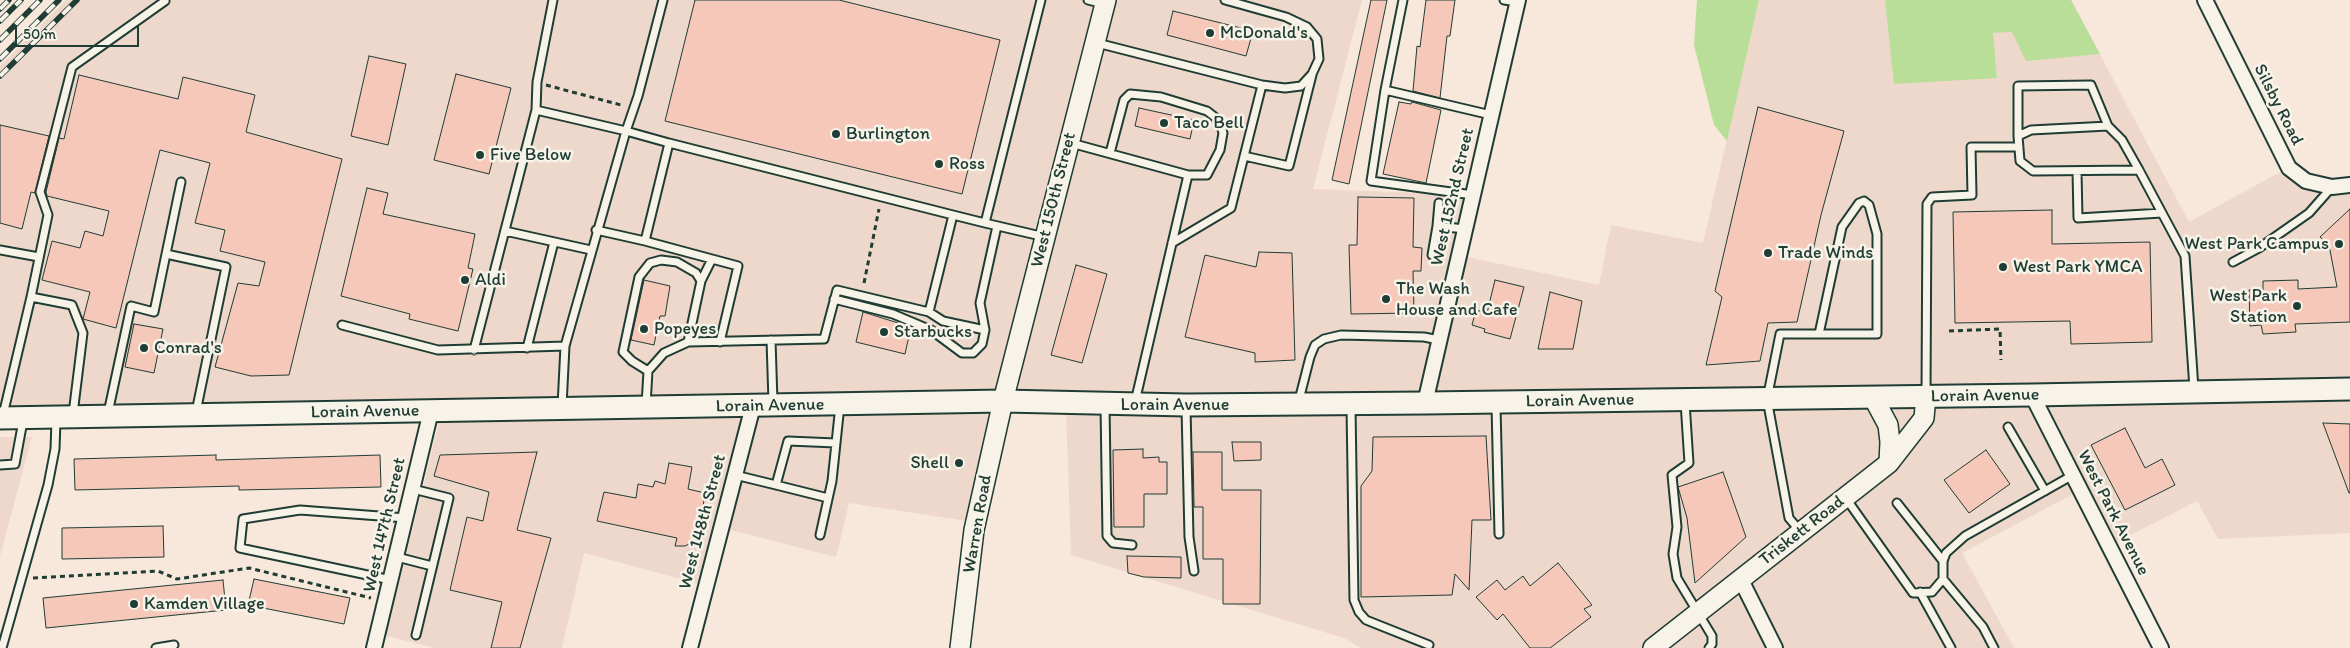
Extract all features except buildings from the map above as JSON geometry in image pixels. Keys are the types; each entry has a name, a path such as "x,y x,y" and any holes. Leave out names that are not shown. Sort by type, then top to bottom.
{"main road":[{"name":"West 150th Street","path":"1003,401 1095,42 1099,1"},
{"name":"Lorain Avenue","path":"1,418 1003,401 1134,405 1351,404 2032,395 2350,388"},
{"name":"Triskett Road","path":"1653,648 1889,463 1924,418 1926,396"},
{"path":"1873,397 1888,425 1890,442 1889,463"},
{"name":"Warren Road","path":"960,648 974,530 1003,401"}],"street":[{"name":"Silsby Road","path":"2204,0 2289,168 2306,181 2332,187 2350,185"},
{"name":"West 152nd Street","path":"1425,403 1491,115 1514,1"},
{"name":"West Park Avenue","path":"2032,395 2161,648"},
{"name":"West 148th Street","path":"690,648 735,475 763,406"},
{"name":"West 147th Street","path":"374,648 431,411"},
{"path":"1741,580 1775,648"}],"lane":[{"path":"474,350 536,110 537,82 553,0"},
{"path":"562,409 565,346 596,230 638,96 663,0"},
{"path":"985,223 1041,0"},
{"path":"1225,0 1286,16 1308,27 1317,39 1318,58 1312,74 1289,166 1244,156"},
{"path":"1403,0 1385,90 1370,181 1473,195"},
{"path":"1,418 31,297 48,215 40,192 72,67 165,1"},
{"path":"1095,42 1284,88 1301,86 1312,74"},
{"path":"1172,244 1231,208 1262,84"},
{"path":"2139,170 2033,171 2020,161 2018,86 2091,85 2108,126 2122,140 2139,170 2185,256 2194,392"},
{"path":"1385,90 1491,115"},
{"path":"1069,142 1188,175 1207,175 1220,150 1223,133 1216,118 1207,111 1161,97 1130,94 1124,100 1110,153"},
{"path":"536,110 626,131 670,144 1045,238"},
{"path":"2018,136 2031,130 2108,126"},
{"path":"645,242 670,144"},
{"path":"1926,396 1927,204 1932,196 1972,195 1971,147 2019,146"},
{"path":"2077,171 2078,218 2162,213"},
{"path":"1134,405 1188,175"},
{"path":"107,416 131,306 154,312 181,182"},
{"path":"2233,262 2259,248 2310,213 2332,187"},
{"path":"1801,532 1789,518 1767,399 1780,334 1818,334 1877,334 1877,234 1869,204 1864,201 1859,202 1842,227 1818,334"},
{"path":"1432,255 1439,204"},
{"path":"929,312 954,215"},
{"path":"834,300 893,314 931,330 962,353 973,352 982,344 985,330 980,303 997,226"},
{"path":"1437,226 1465,229"},
{"path":"596,230 738,266 720,342"},
{"path":"505,231 591,250"},
{"path":"527,348 554,242"},
{"path":"0,250 39,257"},
{"path":"166,254 226,267 195,414"},
{"path":"688,342 701,281 712,259"},
{"path":"648,371 632,361 623,352 639,276 650,263 669,260 687,267 696,273 701,281"},
{"path":"646,408 648,371 664,353 688,342 824,339 837,290 929,312 943,321 985,330"},
{"path":"2,648 48,485 83,333 72,305 31,297"},
{"path":"342,325 438,350 565,346"},
{"path":"1298,404 1310,357 1316,345 1324,339 1341,335 1424,337 1439,340"},
{"path":"763,406 771,340"},
{"path":"1685,400 1690,463 1672,475 1677,526 1674,554 1677,578 1712,636 1712,644 1709,648"},
{"path":"1496,402 1499,534"},
{"path":"1105,404 1107,536 1113,543 1132,545"},
{"path":"1351,404 1354,600 1359,612 1366,620 1429,645"},
{"path":"820,535 828,498 840,405"},
{"path":"1186,405 1189,536 1194,571"},
{"path":"0,465 15,464 24,417"},
{"path":"2008,427 2045,492"},
{"path":"776,485 788,441 836,443"},
{"path":"735,475 828,498"},
{"path":"1994,648 1984,627 1943,580 1943,561 1946,553 1965,536 2073,476"},
{"path":"413,489 449,498 416,635"},
{"path":"1845,497 1914,592 1932,592 1943,580"},
{"path":"1896,503 1943,561"},
{"path":"391,580 240,548 243,519 300,510 406,518"},
{"path":"396,557 432,566"},
{"path":"1920,592 1951,648"},
{"path":"156,648 174,645"}],"path":[{"path":"537,82 621,105"},
{"path":"864,282 879,209"},
{"path":"1949,331 2000,329 2001,360"},
{"path":"22,579 158,571 177,579 249,568 371,598"}],"shaded area":[{"path":"66,0 1362,0 1313,189 1481,195 1467,257 1599,285 1611,225 1703,243 1759,0 2071,0 2189,222 2282,171 2304,186 2337,194 2350,192 2350,533 2218,539 2197,501 2105,548 2075,493 1962,553 2014,648 1361,648 1344,638 1071,555 1066,407 994,409 967,521 849,503 836,557 715,526 700,584 584,553 562,648 436,648 386,636 444,402 0,408 0,66"},
{"path":"0,437 32,437 0,556"}],"green space":[{"path":"1697,0 1759,0 1727,141 1714,125 1694,45"},
{"path":"1885,0 2071,0 2100,54 2026,61 2012,32 1993,33 1997,78 1894,84"}],"railway":[{"path":"0,9 9,0"},
{"path":"0,21 21,0"},
{"path":"0,40 40,0"},
{"path":"0,59 59,0"},
{"path":"0,76 77,0"}],"place":[{"name":"McDonald's","path":"1210,33"},
{"name":"Taco Bell","path":"1164,123"},
{"name":"Burlington","path":"836,134"},
{"name":"Five Below","path":"480,155"},
{"name":"Ross","path":"939,164"},
{"name":"West Park Campus","path":"2339,244"},
{"name":"Trade Winds","path":"1768,253"},
{"name":"West Park YMCA","path":"2003,267"},
{"name":"Aldi","path":"465,280"},
{"name":"The Wash House and Cafe","path":"1386,299"},
{"name":"West Park Station","path":"2297,306"},
{"name":"Popeyes","path":"644,329"},
{"name":"Starbucks","path":"884,332"},
{"name":"Conrad's","path":"144,348"},
{"name":"Shell","path":"959,463"},
{"name":"Kamden Village","path":"134,604"}]}
